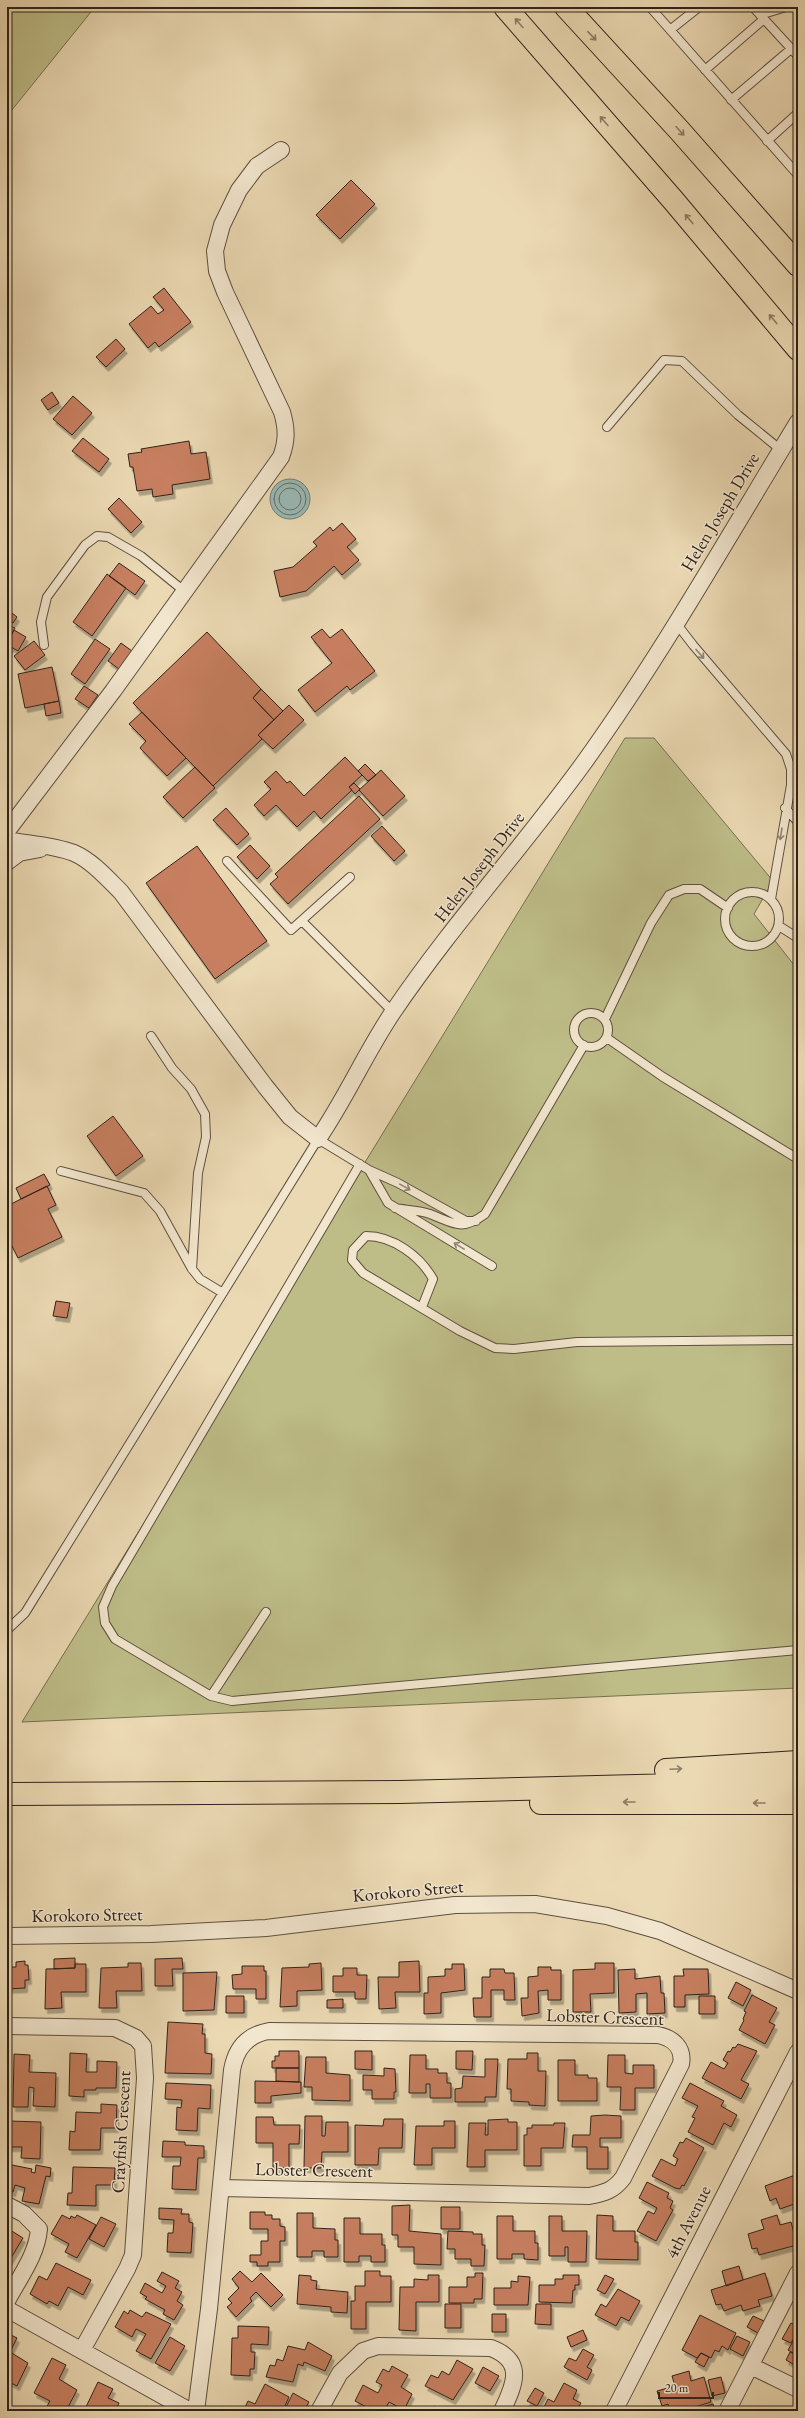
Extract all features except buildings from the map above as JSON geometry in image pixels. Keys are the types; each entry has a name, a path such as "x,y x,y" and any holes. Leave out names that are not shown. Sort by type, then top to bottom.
{"main road":[{"path":"505,7 673,200 798,348"},
{"path":"566,7 798,265"},
{"path":"768,230 798,244"},
{"path":"400,1792 486,1781 798,1762"},
{"path":"7,1794 400,1792 798,1782"},
{"path":"104,1793 145,1801 225,1806 798,1803"}],"street":[{"path":"7,831 113,691 280,457 286,442 286,428 282,412 224,292 217,271 215,251 222,225 239,190 257,166 281,150"},
{"name":"Helen Joseph Drive","path":"318,1139 393,1012 576,773 676,623 798,422"},
{"path":"7,840 50,846 74,853 98,869 121,892 265,1086 290,1117 318,1139"},
{"path":"7,862 20,853 50,846"},
{"name":"Korokoro Street","path":"7,1936 151,1934 266,1928 455,1905 535,1904 607,1916 660,1931 798,1991"},
{"name":"Crayfish Crescent","path":"7,2026 115,2028 136,2038 143,2046 145,2078 133,2255 127,2269 82,2350"},
{"name":"Lobster Crescent","path":"196,2411 234,2058 241,2044 259,2033 269,2031 658,2035 668,2037 676,2043 682,2057 681,2064 623,2178 615,2189 605,2193 589,2196 221,2188"},
{"name":"4th Avenue","path":"614,2411 798,2052"},
{"path":"7,2205 29,2217 39,2229 38,2241 34,2252 7,2300"},
{"path":"727,2411 798,2273"},
{"path":"7,2309 190,2411"},
{"path":"319,2411 340,2373 351,2361 364,2351 378,2346 395,2344 491,2348 505,2353 512,2363 514,2377 511,2392 502,2411"},
{"path":"751,2366 798,2389"}],"lane":[{"path":"650,7 767,141 798,174"},
{"path":"670,30 699,7"},
{"path":"753,7 798,56"},
{"path":"705,70 762,17 786,7"},
{"path":"731,100 791,49"},
{"path":"767,141 798,113"},
{"path":"607,426 664,360 682,361 738,415 781,450"},
{"path":"44,645 41,622 47,597 85,545 97,536 108,537 141,556 184,591"},
{"path":"676,623 786,754 791,769 772,899 779,914 779,926 772,938 766,943 749,946 741,944 734,939 727,929 725,916 728,908 739,895 747,892 756,892 772,899"},
{"path":"785,808 798,822"},
{"path":"227,861 292,930 350,877"},
{"path":"605,1019 651,923 669,895 684,889 700,889 728,908"},
{"path":"302,921 393,1012"},
{"path":"779,926 798,938"},
{"path":"593,1012 605,1019 609,1031 607,1038 597,1046 584,1045 578,1041 574,1028 580,1017 593,1012"},
{"path":"151,1036 172,1068 191,1089 205,1114 206,1137 198,1173 192,1269"},
{"path":"607,1038 663,1077 798,1159"},
{"path":"395,1208 428,1213 456,1225 466,1225 476,1221 485,1214 584,1045"},
{"path":"7,1630 25,1613 318,1139 369,1170 398,1183 466,1221 476,1221"},
{"path":"360,1164 116,1579 103,1607 105,1623 115,1639 211,1696 232,1701 798,1650"},
{"path":"369,1170 388,1203 492,1266"},
{"path":"61,1171 144,1193 160,1211 192,1269 200,1279 223,1293"},
{"path":"422,1307 433,1279 424,1264 408,1252 380,1236 366,1236 353,1250 352,1260 363,1273 460,1331 495,1348 514,1349 577,1342 798,1340"},
{"path":"211,1696 266,1612"}],"shaded area":[{"path":"7,7 95,7 7,116"},
{"path":"625,738 654,738 773,881 754,914 798,970 798,1688 22,1722"}],"water":[{"path":"290,479 298,481 304,485 308,491 310,499 308,507 304,513 298,517 290,519 282,517 276,513 272,507 270,499 272,491 276,485 282,481"}]}
